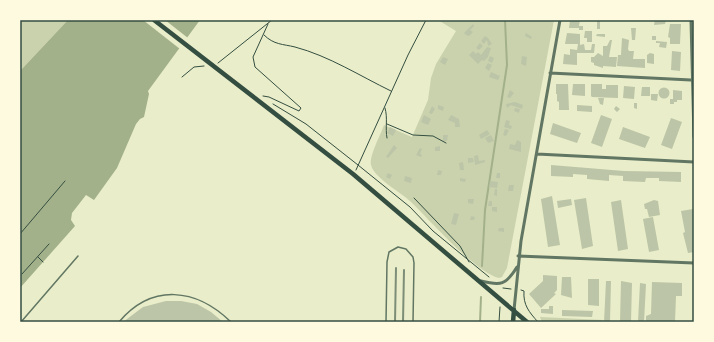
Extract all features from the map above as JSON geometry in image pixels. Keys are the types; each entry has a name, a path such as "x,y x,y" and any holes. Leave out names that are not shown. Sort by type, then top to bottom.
{"main road":[{"path":"154,20 353,174 527,322"},
{"path":"514,310 514,322"}],"street":[{"path":"514,310 518,256 560,20"},
{"path":"691,20 691,80 694,137"},
{"path":"550,73 691,80"},
{"path":"537,154 694,162"},
{"path":"518,256 694,263"},
{"path":"481,282 502,284 510,278 518,266"}],"lane":[{"path":"386,322 387,262 389,252 398,247 406,249 413,257 412,322"},
{"path":"21,322 78,256"},
{"path":"119,322 138,304 165,295 183,295 201,300 217,308 231,322"}],"path":[{"path":"214,65 222,61 244,40 272,20"},
{"path":"358,165 426,20"},
{"path":"267,100 262,96 269,97 299,111 301,108 255,67 253,57 268,24"},
{"path":"263,34 276,44 293,46 325,56 339,66 392,92"},
{"path":"182,77 194,67 206,66"},
{"path":"272,103 306,124 358,165 410,207 433,231 470,263 492,279"},
{"path":"385,108 387,115 387,138"},
{"path":"387,124 413,135 433,136 446,143"},
{"path":"20,234 65,181"},
{"path":"414,198 460,246 470,263"},
{"path":"22,274 49,244"},
{"path":"37,257 43,262"},
{"path":"502,284 503,288 515,290"},
{"path":"524,291 525,304 538,322"}],"shaded area":[{"path":"20,20 68,20 20,71"},
{"path":"68,20 200,20 148,91 149,94 144,117 136,124 117,168 94,200 86,195 72,213 71,220 75,226 20,288 20,71"},
{"path":"438,20 554,20 507,268 502,277 499,278 478,267 466,257 407,198 377,175 371,165 373,151 384,125 412,137 428,100 431,78 436,64 456,31"},
{"path":"540,317 603,320 602,322 542,322"}],"pier":[{"path":"143,20 165,20 188,38 180,49"}],"building":[{"path":"570,20 580,20 579,26 583,26 583,30 579,30 579,28 569,28"},
{"path":"655,20 666,20 665,24 654,25"},
{"path":"597,21 600,21 600,29 597,29"},
{"path":"473,24 474,26 470,30 473,32 469,36 466,35 464,33"},
{"path":"670,24 681,24 680,44 670,44 670,38 668,37"},
{"path":"631,28 636,28 635,40 632,40"},
{"path":"585,31 592,31 592,42 587,42 587,38 584,38"},
{"path":"526,33 532,37 531,39 525,36"},
{"path":"567,33 580,34 580,45 584,44 585,50 591,50 592,44 595,44 594,53 577,53 577,65 563,64 564,54 570,55 570,49 577,50 578,44 565,44"},
{"path":"597,34 605,34 605,37 596,36"},
{"path":"485,36 492,44 488,46 487,40 484,44 481,41"},
{"path":"652,36 656,36 656,40 652,40"},
{"path":"622,38 629,40 628,49 629,51 634,51 633,59 645,59 645,68 617,66 618,55 621,55"},
{"path":"610,40 612,40 609,57 617,57 616,67 603,66 603,68 594,65 594,63 591,62 591,57 594,57 598,53 603,56 603,46 607,46"},
{"path":"656,41 667,42 666,48 659,47 660,43 656,43"},
{"path":"480,43 483,46 479,50 476,48"},
{"path":"487,47 491,48 488,57 478,64 469,55 473,51 476,54 478,52 481,55"},
{"path":"672,51 681,52 680,71 671,70"},
{"path":"650,53 654,54 654,64 647,63 647,55"},
{"path":"490,56 494,58 492,63 488,61"},
{"path":"522,56 527,57 526,66 521,64"},
{"path":"443,57 448,59 445,65 440,62"},
{"path":"488,63 492,65 489,71 485,68"},
{"path":"491,72 500,76 498,80 489,77"},
{"path":"556,84 568,84 569,110 559,110"},
{"path":"573,84 585,84 585,96 572,95"},
{"path":"591,84 602,84 602,89 606,89 606,85 618,85 618,98 592,97"},
{"path":"624,86 635,87 634,99 623,98"},
{"path":"642,87 650,87 650,96 641,96"},
{"path":"662,88 666,88 668,89 668,97 662,98 659,95 659,91"},
{"path":"510,90 514,93 510,98 507,97"},
{"path":"673,90 682,91 682,100 677,100 674,104 670,104 670,99 673,99"},
{"path":"651,94 658,94 657,101 651,100"},
{"path":"598,98 604,98 603,105 600,104"},
{"path":"515,102 523,105 522,109 511,105 507,108 506,104"},
{"path":"634,103 637,103 637,109 634,108"},
{"path":"438,105 444,107 443,111 438,109"},
{"path":"577,105 592,106 592,112 577,111"},
{"path":"432,106 435,109 432,114 429,113"},
{"path":"616,106 620,109 617,112 614,109"},
{"path":"515,108 520,109 519,113 514,111"},
{"path":"424,115 431,119 428,125 421,122"},
{"path":"451,115 459,119 460,127 455,127 455,123 448,120"},
{"path":"601,115 612,119 602,147 591,143"},
{"path":"671,118 682,122 672,149 661,145"},
{"path":"506,120 510,121 509,125 512,126 511,129 504,127"},
{"path":"553,123 581,133 577,143 550,134"},
{"path":"390,127 396,130 393,136 387,133"},
{"path":"623,127 650,137 645,148 619,139"},
{"path":"505,129 509,130 506,136 503,135"},
{"path":"487,130 490,134 481,139 479,135"},
{"path":"443,135 448,135 447,141 443,141"},
{"path":"491,135 494,141 488,143 485,138"},
{"path":"517,140 521,142 521,152 509,149 510,144 515,145"},
{"path":"394,145 397,148 388,158 386,157"},
{"path":"440,146 440,151 435,151 435,147"},
{"path":"420,148 422,149 420,154 422,155 421,157 416,155"},
{"path":"478,155 479,161 485,160 485,162 475,165 474,156"},
{"path":"468,158 473,158 474,162 468,163"},
{"path":"463,162 464,170 460,170 459,163"},
{"path":"551,165 624,171 681,172 681,182 659,181 659,178 646,178 645,182 623,181 623,176 609,175 609,181 587,179 587,175 573,174 573,177 551,176"},
{"path":"438,170 442,171 441,175 437,175"},
{"path":"388,173 392,175 390,179 386,177"},
{"path":"497,173 500,173 500,178 496,178"},
{"path":"405,176 412,178 411,183 404,181"},
{"path":"460,178 466,179 465,182 460,181"},
{"path":"490,181 498,182 497,188 489,187"},
{"path":"509,185 514,185 513,191 508,191"},
{"path":"495,189 497,189 497,196 494,195"},
{"path":"552,196 560,245 548,247 541,199"},
{"path":"586,198 593,246 582,249 574,200"},
{"path":"468,199 474,199 473,204 468,203"},
{"path":"571,199 572,205 558,208 557,201"},
{"path":"621,200 628,249 618,251 611,202"},
{"path":"654,200 658,201 660,215 649,217 644,204"},
{"path":"489,201 492,201 492,206 488,206"},
{"path":"492,207 497,207 497,212 492,211"},
{"path":"693,209 694,252 688,253 683,233 685,232 681,211"},
{"path":"454,213 459,214 456,225 451,224"},
{"path":"471,216 475,217 474,220 470,220"},
{"path":"653,217 659,250 649,252 643,219"},
{"path":"499,228 504,228 504,232 498,231"},
{"path":"543,275 557,276 557,290 554,293 556,294 541,308 529,294 543,281"},
{"path":"562,277 571,277 572,298 561,295"},
{"path":"588,279 599,279 599,306 588,305"},
{"path":"606,281 611,281 610,322 604,322"},
{"path":"621,281 632,283 631,322 620,322"},
{"path":"652,282 682,283 682,296 676,296 675,322 646,322 646,316 651,314"},
{"path":"640,283 646,284 644,322 638,322"},
{"path":"166,301 181,301 197,304 211,312 223,322 123,322 143,307"},
{"path":"549,306 553,306 553,314 541,313 541,309 549,309"},
{"path":"562,310 593,311 592,317 562,316"}],"waterway":[{"path":"482,266 485,210 507,65 505,20"},
{"path":"480,322 481,297"}],"railway":[{"path":"395,322 396,268"},
{"path":"403,322 404,270"}]}
